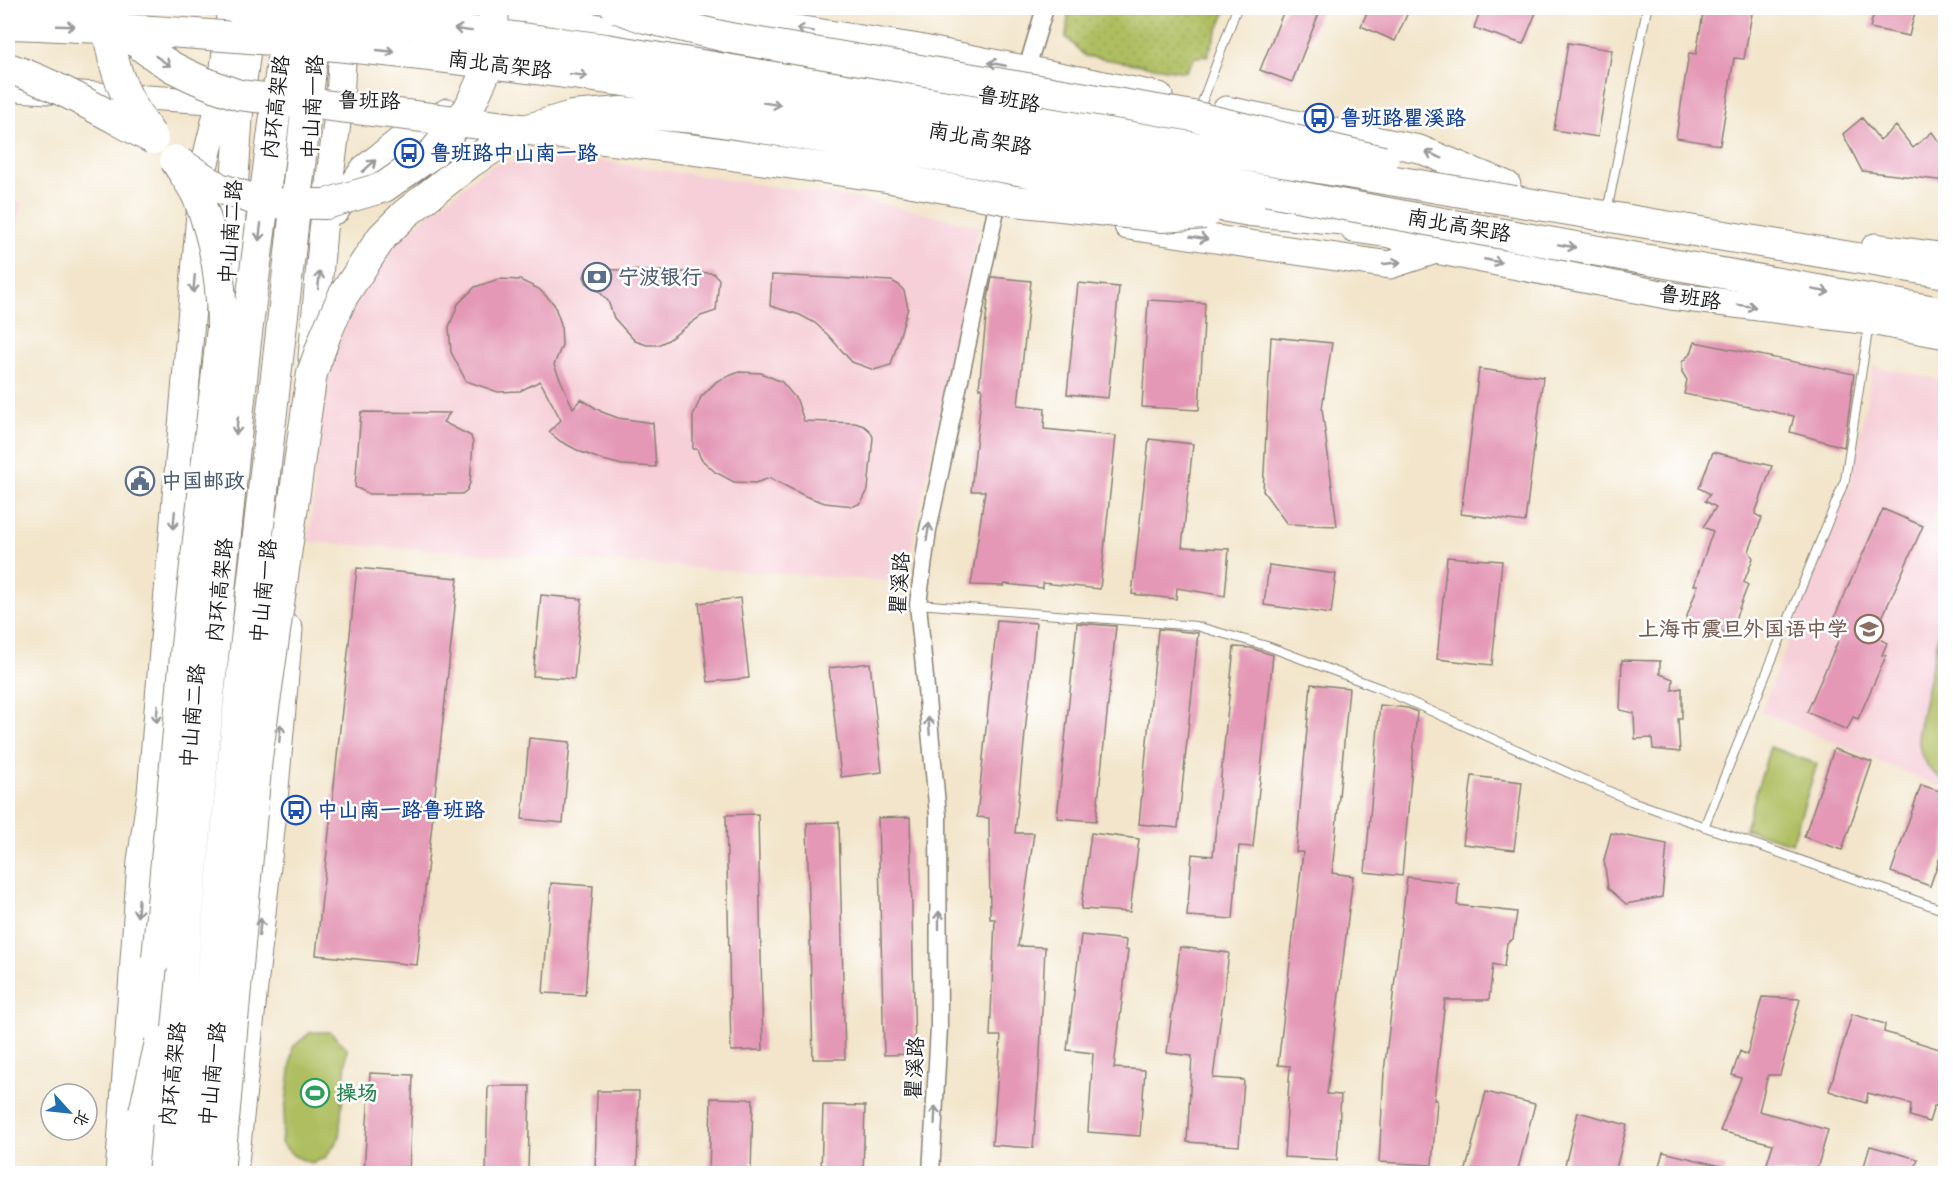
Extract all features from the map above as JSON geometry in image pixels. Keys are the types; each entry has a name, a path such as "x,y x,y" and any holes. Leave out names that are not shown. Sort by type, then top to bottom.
{"highway":[{"path":"106,8 107,32 113,63 121,86 153,139 175,160 219,188 265,202 326,204 384,187 433,153 469,108 484,75 492,44 494,8"},
{"path":"106,8 110,17 126,34 168,65 197,81 239,95 716,153 886,177 1037,203 1163,217 1250,211"},
{"name":"南北高架路","path":"237,8 413,24 606,49 1511,193 1946,273"},
{"name":"内环高架路","path":"163,1173 246,341 289,8"},
{"path":"617,8 645,18 730,38 1193,117 1511,193"},
{"name":"内环高架路","path":"193,1173 238,710 322,10"},
{"name":"南北高架路","path":"8,24 101,27 261,39 413,54 650,85 907,126 1946,313"},
{"path":"8,68 89,105 153,139"},
{"path":"433,153 572,116 621,112 696,118 921,153 1250,211 1509,236"},
{"path":"343,296 382,237 405,214 471,162 518,132"},
{"path":"139,1173 186,645 222,328 222,302 218,274 206,221 198,199 175,160"},
{"path":"219,1173 257,759 312,373 384,187"},
{"path":"144,1112 188,916"}],"main road":[{"name":"中山南二路","path":"150,1173 207,568 230,103 231,8"},
{"path":"244,75 252,8"},
{"path":"331,107 345,8"},
{"name":"鲁班路","path":"513,8 542,18 1019,102 1511,193 1946,257"},
{"name":"鲁班路","path":"661,8 913,47 1419,149 1511,193"},
{"path":"119,1173 141,861 151,794 204,167 244,75 267,46 322,10"},
{"name":"中山南一路","path":"233,1173 273,811 323,230 331,107 322,10"},
{"name":"鲁班路","path":"8,89 331,107 394,100 577,124 806,148 999,195 1390,234 1436,250 1671,296 1870,321 1946,335"},
{"name":"中山南一路","path":"203,1173 309,167 331,107"},
{"path":"323,230 364,169 398,142 456,107"},
{"path":"312,360 324,318 358,265 411,218 502,149 549,127 577,124"}],"street":[{"name":"瞿溪路","path":"931,1173 939,1027 938,815 918,604 927,530 1025,70 1045,8"}],"lane":[{"path":"1201,105 1237,8"},
{"path":"1608,207 1647,8"},
{"path":"1704,827 1845,480 1870,321"},
{"path":"918,604 1196,626 1266,646 1382,689 1631,801 1946,911"}],"shaded area":[{"path":"581,158 871,201 979,226 904,582 309,542 324,376 353,307 400,238 491,165"},
{"path":"8,201 21,203 8,288"},
{"name":"上海市震旦外国语中学","path":"1873,366 1945,381 1945,463 1931,529 1945,532 1945,789 1761,712 1851,481"}],"green space":[{"path":"1069,8 1227,8 1207,56 1195,57 1185,72 1085,56 1066,37"},
{"path":"1945,605 1945,782 1924,761 1918,731"},
{"path":"1770,747 1817,764 1792,843 1745,829"},
{"name":"操场","path":"311,1032 330,1032 347,1048 339,1138 325,1158 311,1163 294,1156 281,1143 293,1047"}],"building":[{"path":"1285,8 1321,8 1292,82 1260,70"},
{"path":"1369,8 1410,8 1395,41 1361,26"},
{"path":"1481,8 1538,8 1523,44 1474,28"},
{"path":"1704,8 1753,8 1744,59 1734,58 1720,145 1676,138 1689,53 1696,54"},
{"path":"1875,8 1916,8 1909,36 1870,28"},
{"path":"1568,43 1612,50 1598,137 1554,130"},
{"path":"1862,118 1880,140 1896,126 1913,148 1932,132 1946,151 1946,181 1862,171 1843,134"},
{"path":"592,269 713,273 719,279 716,311 701,316 658,345 647,345 635,341 614,318 608,301 599,291 587,284 584,277 586,271"},
{"path":"772,275 892,281 899,285 904,291 908,308 891,365 874,370 852,362 815,323 800,315 770,306"},
{"path":"992,277 1031,281 1018,405 1045,408 1044,429 1116,436 1100,589 1043,583 1043,588 1005,584 1004,586 971,585 985,491 971,491 982,388 979,388"},
{"path":"499,279 520,280 539,289 554,304 561,324 562,345 554,365 573,408 581,399 602,412 618,418 653,423 656,467 622,465 603,460 560,441 549,432 561,420 540,381 520,391 498,392 466,381 451,352 449,327 458,304 475,287"},
{"path":"1078,283 1119,287 1108,398 1067,394"},
{"path":"1148,300 1205,303 1199,410 1142,407"},
{"path":"1271,337 1332,343 1322,408 1337,526 1287,524 1263,491"},
{"path":"1695,342 1854,374 1844,447 1790,432 1794,416 1684,394 1687,380 1682,372 1682,362 1691,353"},
{"path":"1479,369 1543,377 1525,522 1461,514"},
{"path":"739,372 761,373 782,382 797,400 804,421 855,423 870,431 873,437 868,490 861,503 854,506 825,503 805,496 770,478 755,483 734,482 715,472 701,459 697,449 693,449 693,416 701,397 717,381"},
{"path":"361,412 450,413 443,422 471,436 473,443 470,483 467,490 462,494 369,494 355,487"},
{"path":"1149,439 1193,444 1182,547 1229,549 1225,596 1177,588 1176,599 1132,594"},
{"path":"1713,452 1772,466 1755,514 1762,518 1749,551 1753,558 1744,582 1748,585 1734,622 1729,620 1725,633 1686,619 1698,585 1694,585 1713,531 1703,527 1716,507 1705,501 1710,494 1699,488"},
{"path":"1883,509 1923,526 1874,636 1887,643 1882,655 1886,656 1858,719 1853,717 1847,730 1807,712 1842,632 1830,627"},
{"path":"1447,557 1502,561 1492,665 1437,659"},
{"path":"1269,565 1336,574 1331,614 1264,605"},
{"path":"357,568 458,578 417,965 316,955"},
{"path":"541,595 582,599 574,679 533,676"},
{"path":"740,598 749,678 708,682 699,603"},
{"path":"997,620 1036,623 1015,833 1034,833 1018,946 1045,947 1033,1148 992,1145 1001,1036 990,1036 995,919 990,919 989,818 977,817"},
{"path":"1077,623 1116,626 1096,821 1057,818"},
{"path":"1158,629 1198,633 1178,828 1139,824"},
{"path":"1234,647 1251,648 1273,655 1253,847 1239,846 1233,919 1187,916 1192,854 1213,856"},
{"path":"1622,660 1660,661 1660,674 1673,679 1672,690 1682,688 1682,719 1678,719 1680,752 1653,749 1652,738 1635,739 1634,713 1620,710"},
{"path":"870,663 882,772 841,777 829,668"},
{"path":"1311,684 1349,688 1332,873 1353,876 1327,1094 1341,1095 1337,1160 1284,1157 1290,1066 1278,1065 1303,852 1296,852"},
{"path":"1380,705 1408,708 1417,712 1402,876 1365,872"},
{"path":"529,738 570,742 563,823 522,819"},
{"path":"1834,749 1872,762 1842,850 1804,837"},
{"path":"1472,776 1522,782 1514,850 1463,844"},
{"path":"1921,785 1946,793 1946,840 1930,886 1891,872"},
{"path":"758,814 763,1050 731,1051 726,815"},
{"path":"910,817 915,1054 884,1055 878,818"},
{"path":"839,822 845,1059 813,1059 807,823"},
{"path":"1091,833 1139,839 1130,912 1081,909"},
{"path":"1611,833 1667,844 1662,897 1626,904 1608,888 1604,860"},
{"path":"1407,877 1459,883 1457,905 1517,912 1513,939 1507,943 1504,967 1493,964 1489,1000 1445,1000 1434,1100 1437,1100 1432,1165 1379,1162 1384,1072"},
{"path":"551,883 593,886 585,995 543,993"},
{"path":"1081,935 1126,940 1125,950 1128,950 1114,1068 1145,1070 1140,1136 1088,1132 1093,1053 1067,1050"},
{"path":"1180,947 1229,953 1213,1078 1244,1080 1239,1146 1187,1142 1192,1056 1167,1053"},
{"path":"1762,997 1800,999 1780,1075 1768,1075 1759,1111 1828,1130 1816,1173 1764,1173 1773,1144 1720,1131 1741,1078 1732,1075 1740,1051 1747,1055"},
{"path":"1852,1014 1885,1024 1884,1032 1946,1051 1946,1106 1934,1106 1929,1122 1910,1116 1911,1104 1868,1093 1866,1103 1829,1091"},
{"path":"370,1073 413,1075 409,1173 364,1173"},
{"path":"488,1086 530,1086 528,1173 486,1173"},
{"path":"597,1091 639,1091 637,1173 595,1173"},
{"path":"1486,1092 1535,1104 1517,1173 1465,1173"},
{"path":"711,1098 753,1099 751,1173 709,1173"},
{"path":"823,1105 865,1106 863,1173 821,1173"},
{"path":"1578,1112 1627,1125 1615,1173 1563,1173"},
{"path":"1870,1146 1918,1159 1914,1173 1862,1173"},
{"path":"1663,1152 1726,1167 1725,1173 1657,1173"}],"place":[{"name":"鲁班路瞿溪路","path":"1319,118"},
{"name":"鲁班路中山南一路","path":"409,153"},
{"name":"宁波银行","path":"597,277"},
{"name":"中国邮政","path":"140,481"},
{"name":"上海市震旦外国语中学","path":"1869,629"},
{"name":"中山南一路鲁班路","path":"296,810"},
{"name":"操场","path":"315,1093"}]}
